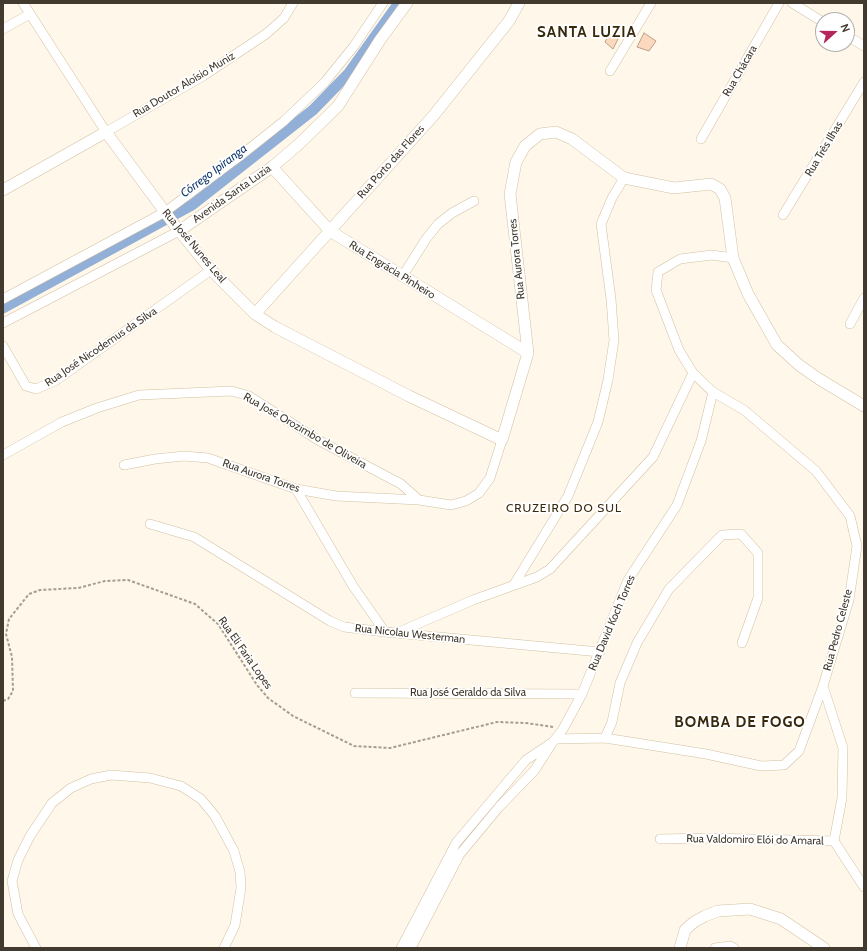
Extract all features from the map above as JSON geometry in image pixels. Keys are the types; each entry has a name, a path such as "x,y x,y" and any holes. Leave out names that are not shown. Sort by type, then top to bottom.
{"street":[{"name":"Rua José Nunes Leal","path":"23,3 106,132 178,229 211,270 256,314 275,327 409,396 502,440"},
{"name":"Rua Doutor Aloísio Muniz","path":"106,132 203,76 266,34 284,18 294,3"},
{"path":"3,298 167,214 307,101 325,82 354,46 383,3"},
{"name":"Avenida Santa Luzia","path":"3,323 178,229 272,167 298,145 338,106 380,40 407,3"},
{"name":"Rua Porto das Flores","path":"256,314 434,115 509,21 519,3"},
{"path":"610,71 650,3"},
{"name":"Rua Chácara","path":"701,138 779,3"},
{"path":"792,3 815,17"},
{"path":"3,29 30,14"},
{"path":"855,41 864,46"},
{"name":"Rua Três Ilhas","path":"783,215 864,82"},
{"path":"3,190 106,132"},
{"name":"Rua Aurora Torres","path":"124,465 162,458 184,456 208,458 296,489 336,496 419,500 451,505 466,501 479,493 490,478 528,353 510,194 516,162 525,146 540,134 556,132 572,139 624,178 674,188 711,184 720,189 725,198 732,258 748,294 777,346 799,365 819,379 864,406"},
{"name":"Rua Engrácia Pinheiro","path":"272,167 330,231 402,277 528,353"},
{"path":"513,586 568,496 598,422 608,380 614,340 601,224 612,198 624,178"},
{"path":"402,277 426,239 438,224 452,213 474,201"},
{"name":"Rua Pedro Celeste","path":"555,741 605,738 706,754 761,766 784,765 799,751 823,686 850,592 857,546 850,516 816,471 744,410 713,392 693,373 679,350 656,290 658,272 680,259 712,255 732,258"},
{"name":"Rua José Nicodemus da Silva","path":"3,346 26,386 36,390 54,381 211,270"},
{"path":"850,324 864,298"},
{"path":"398,633 473,600 537,578 550,569 653,457 693,373"},
{"name":"Rua José Orozimbo de Oliveira","path":"3,455 62,422 97,408 140,395 232,391 248,396 318,440 401,484 419,500"},
{"name":"Rua David Koch Torres","path":"411,948 460,854 499,807 534,771 563,729 582,694 628,580 677,505 701,441 713,392"},
{"path":"296,489 353,586 385,632"},
{"name":"Rua Nicolau Westerman","path":"150,524 194,537 330,621 344,627 600,652"},
{"path":"605,738 612,722 620,683 637,643 669,589 722,535 741,534 758,553 758,598 742,643"},
{"name":"Rua Valdomiro Elói do Amaral","path":"660,839 710,838 834,841 842,798 843,748 823,686"},
{"name":"Rua José Geraldo da Silva","path":"355,693 582,694"},
{"name":"Rua David Koch Torres","path":"401,948 456,843 526,760 555,741"},
{"path":"36,948 18,914 12,881 18,860 30,836 52,803 71,788 91,779 111,775 150,778 181,786 201,799 215,816 234,851 240,872 241,888 235,925 224,948"},
{"path":"834,841 864,887"},
{"path":"680,948 685,930 694,922 718,911 750,909 781,919 824,948"},
{"path":"715,948 730,946 734,948"}],"path":[{"name":"Rua Eli Faria Lopes","path":"3,700 8,700 13,691 12,657 6,634 9,619 29,594 40,590 78,588 105,581 128,580 195,604 218,624 257,685 268,698 293,716 354,746 390,748 497,722 526,723 563,729"}],"building":[{"path":"644,33 656,41 649,51 637,47"},
{"path":"608,36 618,39 613,49 605,42"}],"waterway":[{"name":"Córrego Ipiranga","path":"3,308 192,205 313,110 349,73 399,3"}],"district":[{"name":"SANTA LUZIA","path":"587,33"},
{"name":"CRUZEIRO DO SUL","path":"564,508"},
{"name":"BOMBA DE FOGO","path":"740,723"}]}
